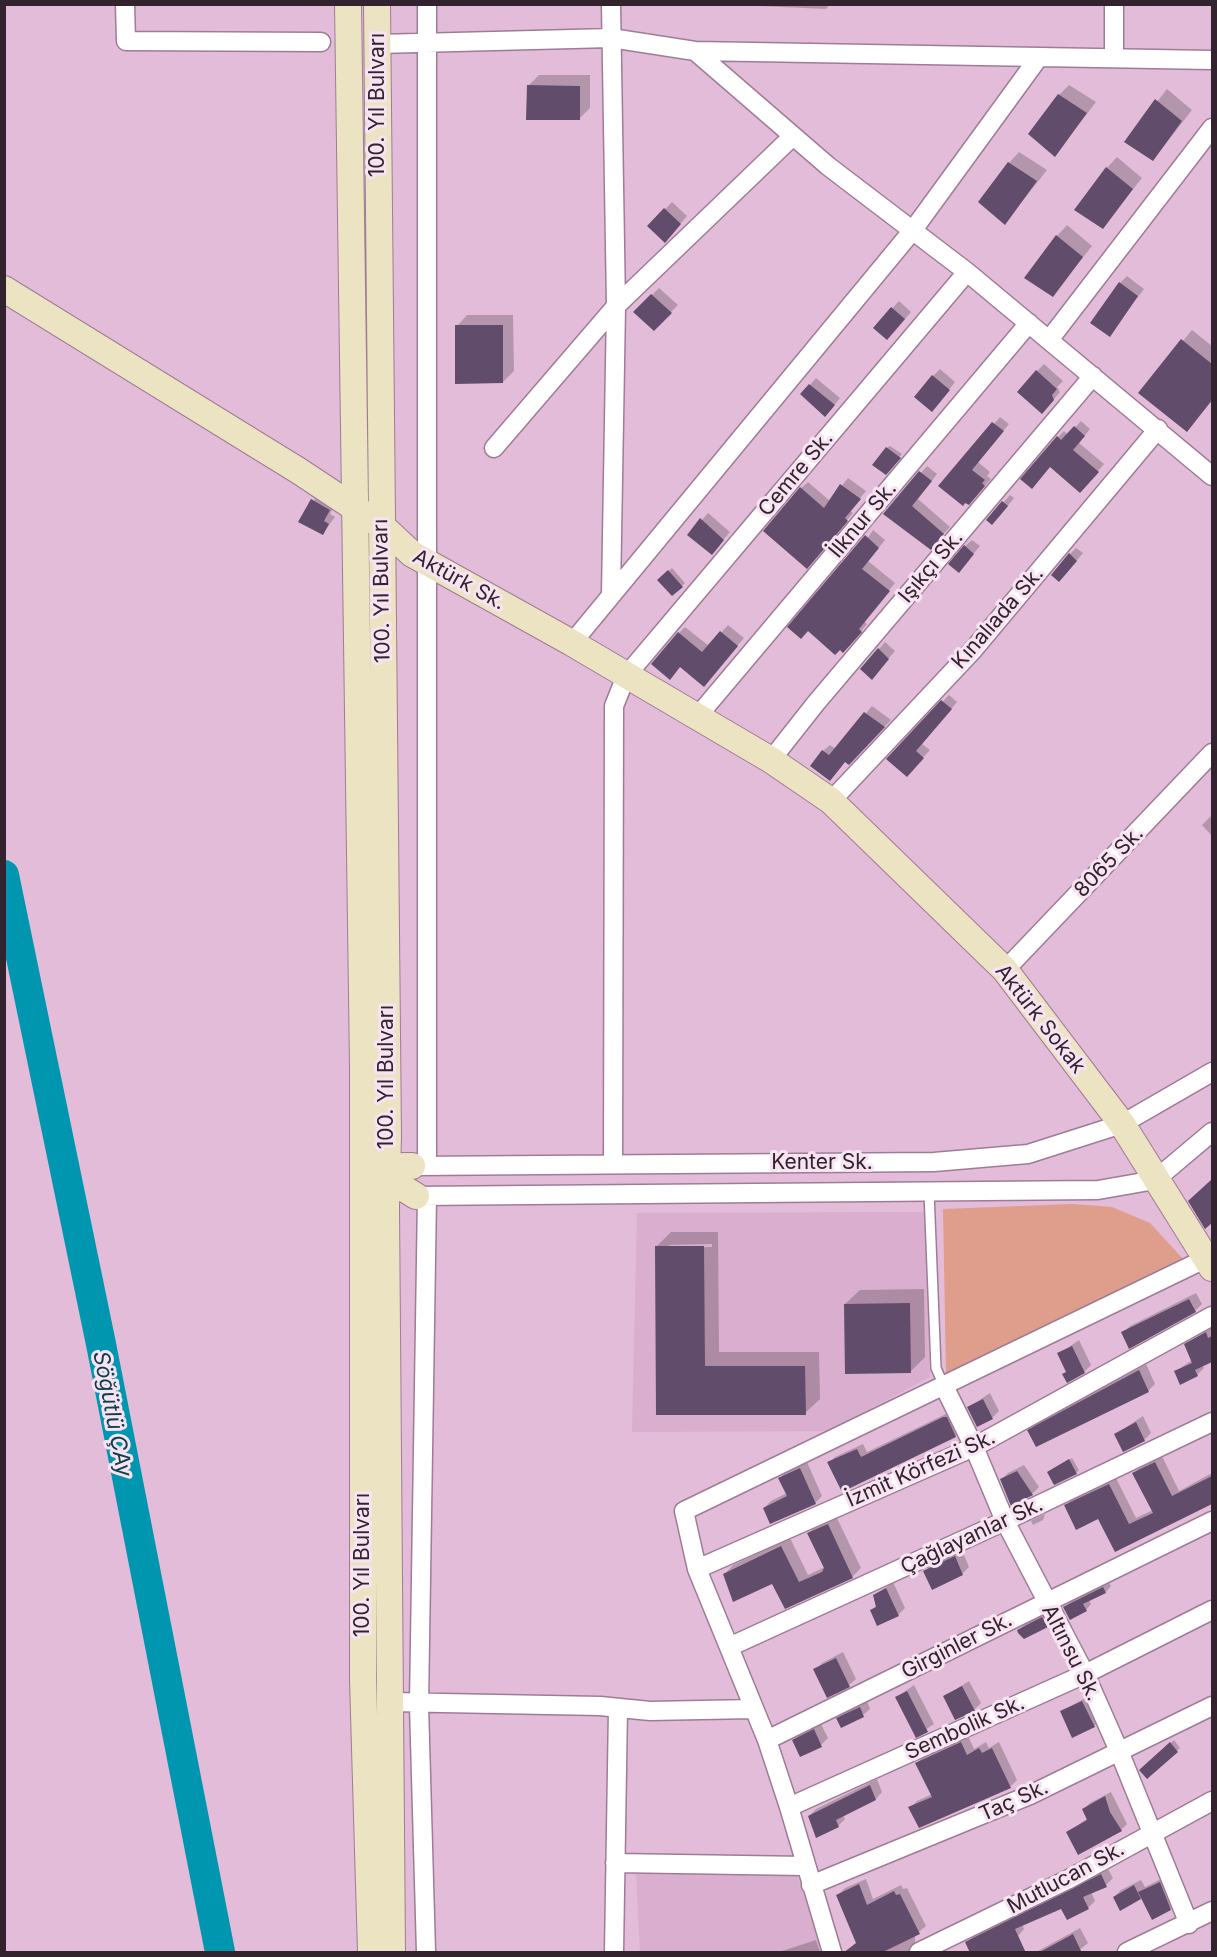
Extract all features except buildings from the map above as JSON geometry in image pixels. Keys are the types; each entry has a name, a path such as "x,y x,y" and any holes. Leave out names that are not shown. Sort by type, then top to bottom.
{"main road":[{"name":"100. Yıl Bulvarı","path":"348,4 355,509 390,1702 392,1953"},
{"name":"100. Yıl Bulvarı","path":"371,1953 363,1680 375,1178 388,1137 377,4"},
{"name":"Aktürk Sk.","path":"4,290 299,471 382,526 397,543 428,563 572,643 771,760 831,801"},
{"name":"Aktürk Sokak","path":"831,801 1005,970 1122,1124 1155,1180 1210,1263"},
{"path":"375,1178 403,1166 419,1166"},
{"path":"375,1178 421,1196"}],"street":[{"path":"125,4 126,41 321,42"},
{"path":"419,1166 428,563 427,4"},
{"path":"611,4 616,306 611,594"},
{"path":"1114,4 1114,58"},
{"path":"378,44 611,38 695,51 1212,60"},
{"path":"695,51 793,136 967,272 1212,476"},
{"path":"572,643 913,230 1039,57"},
{"path":"1049,340 1212,128"},
{"path":"494,448 616,306 793,136"},
{"name":"Cemre Sk.","path":"614,1163 614,705 626,676 967,272"},
{"name":"İlknur Sk.","path":"697,717 1029,323"},
{"name":"Işıkçı Sk.","path":"771,760 1093,376"},
{"name":"Kınalıada Sk.","path":"831,801 973,650 1158,429"},
{"name":"8065 Sk.","path":"1005,970 1212,753"},
{"name":"Kenter Sk.","path":"419,1166 934,1162 1028,1154 1122,1124 1212,1072"},
{"path":"1155,1180 1212,1132"},
{"name":"Kenter Sk.","path":"421,1196 1098,1190 1155,1180"},
{"path":"421,1196 419,1705 426,1953"},
{"path":"832,1953 767,1740 697,1569 684,1511 944,1386 1210,1263"},
{"name":"İzmit Körfezi Sk.","path":"697,1569 974,1447 1212,1316"},
{"name":"Altınsu Sk.","path":"944,1386 974,1447 1005,1521 1045,1602 1085,1674 1119,1751 1189,1924"},
{"name":"Çağlayanlar Sk.","path":"729,1647 1005,1521 1212,1422"},
{"name":"Girginler Sk.","path":"767,1740 1212,1521"},
{"name":"Sembolik Sk.","path":"789,1807 1085,1674 1212,1610"},
{"path":"390,1702 419,1705 618,1708 650,1711 753,1709"},
{"name":"Taç Sk.","path":"811,1885 1030,1795 1212,1706"},
{"path":"614,1953 618,1708"},
{"name":"Mutlucan Sk.","path":"919,1953 1066,1880 1212,1800"},
{"path":"615,1863 806,1866"},
{"path":"1127,1953 1212,1911"}],"lane":[{"path":"929,1192 936,1368 944,1386"}],"shaded area":[{"path":"1073,1204 1112,1207 1150,1223 1184,1260 946,1374 943,1209"},
{"path":"925,1212 930,1377 829,1431 632,1432 637,1213"},
{"path":"796,1872 823,1952 640,1952 636,1873"}],"waterway":[{"name":"Söğütlü ÇAy","path":"4,875 101,1344 220,1952"}]}
